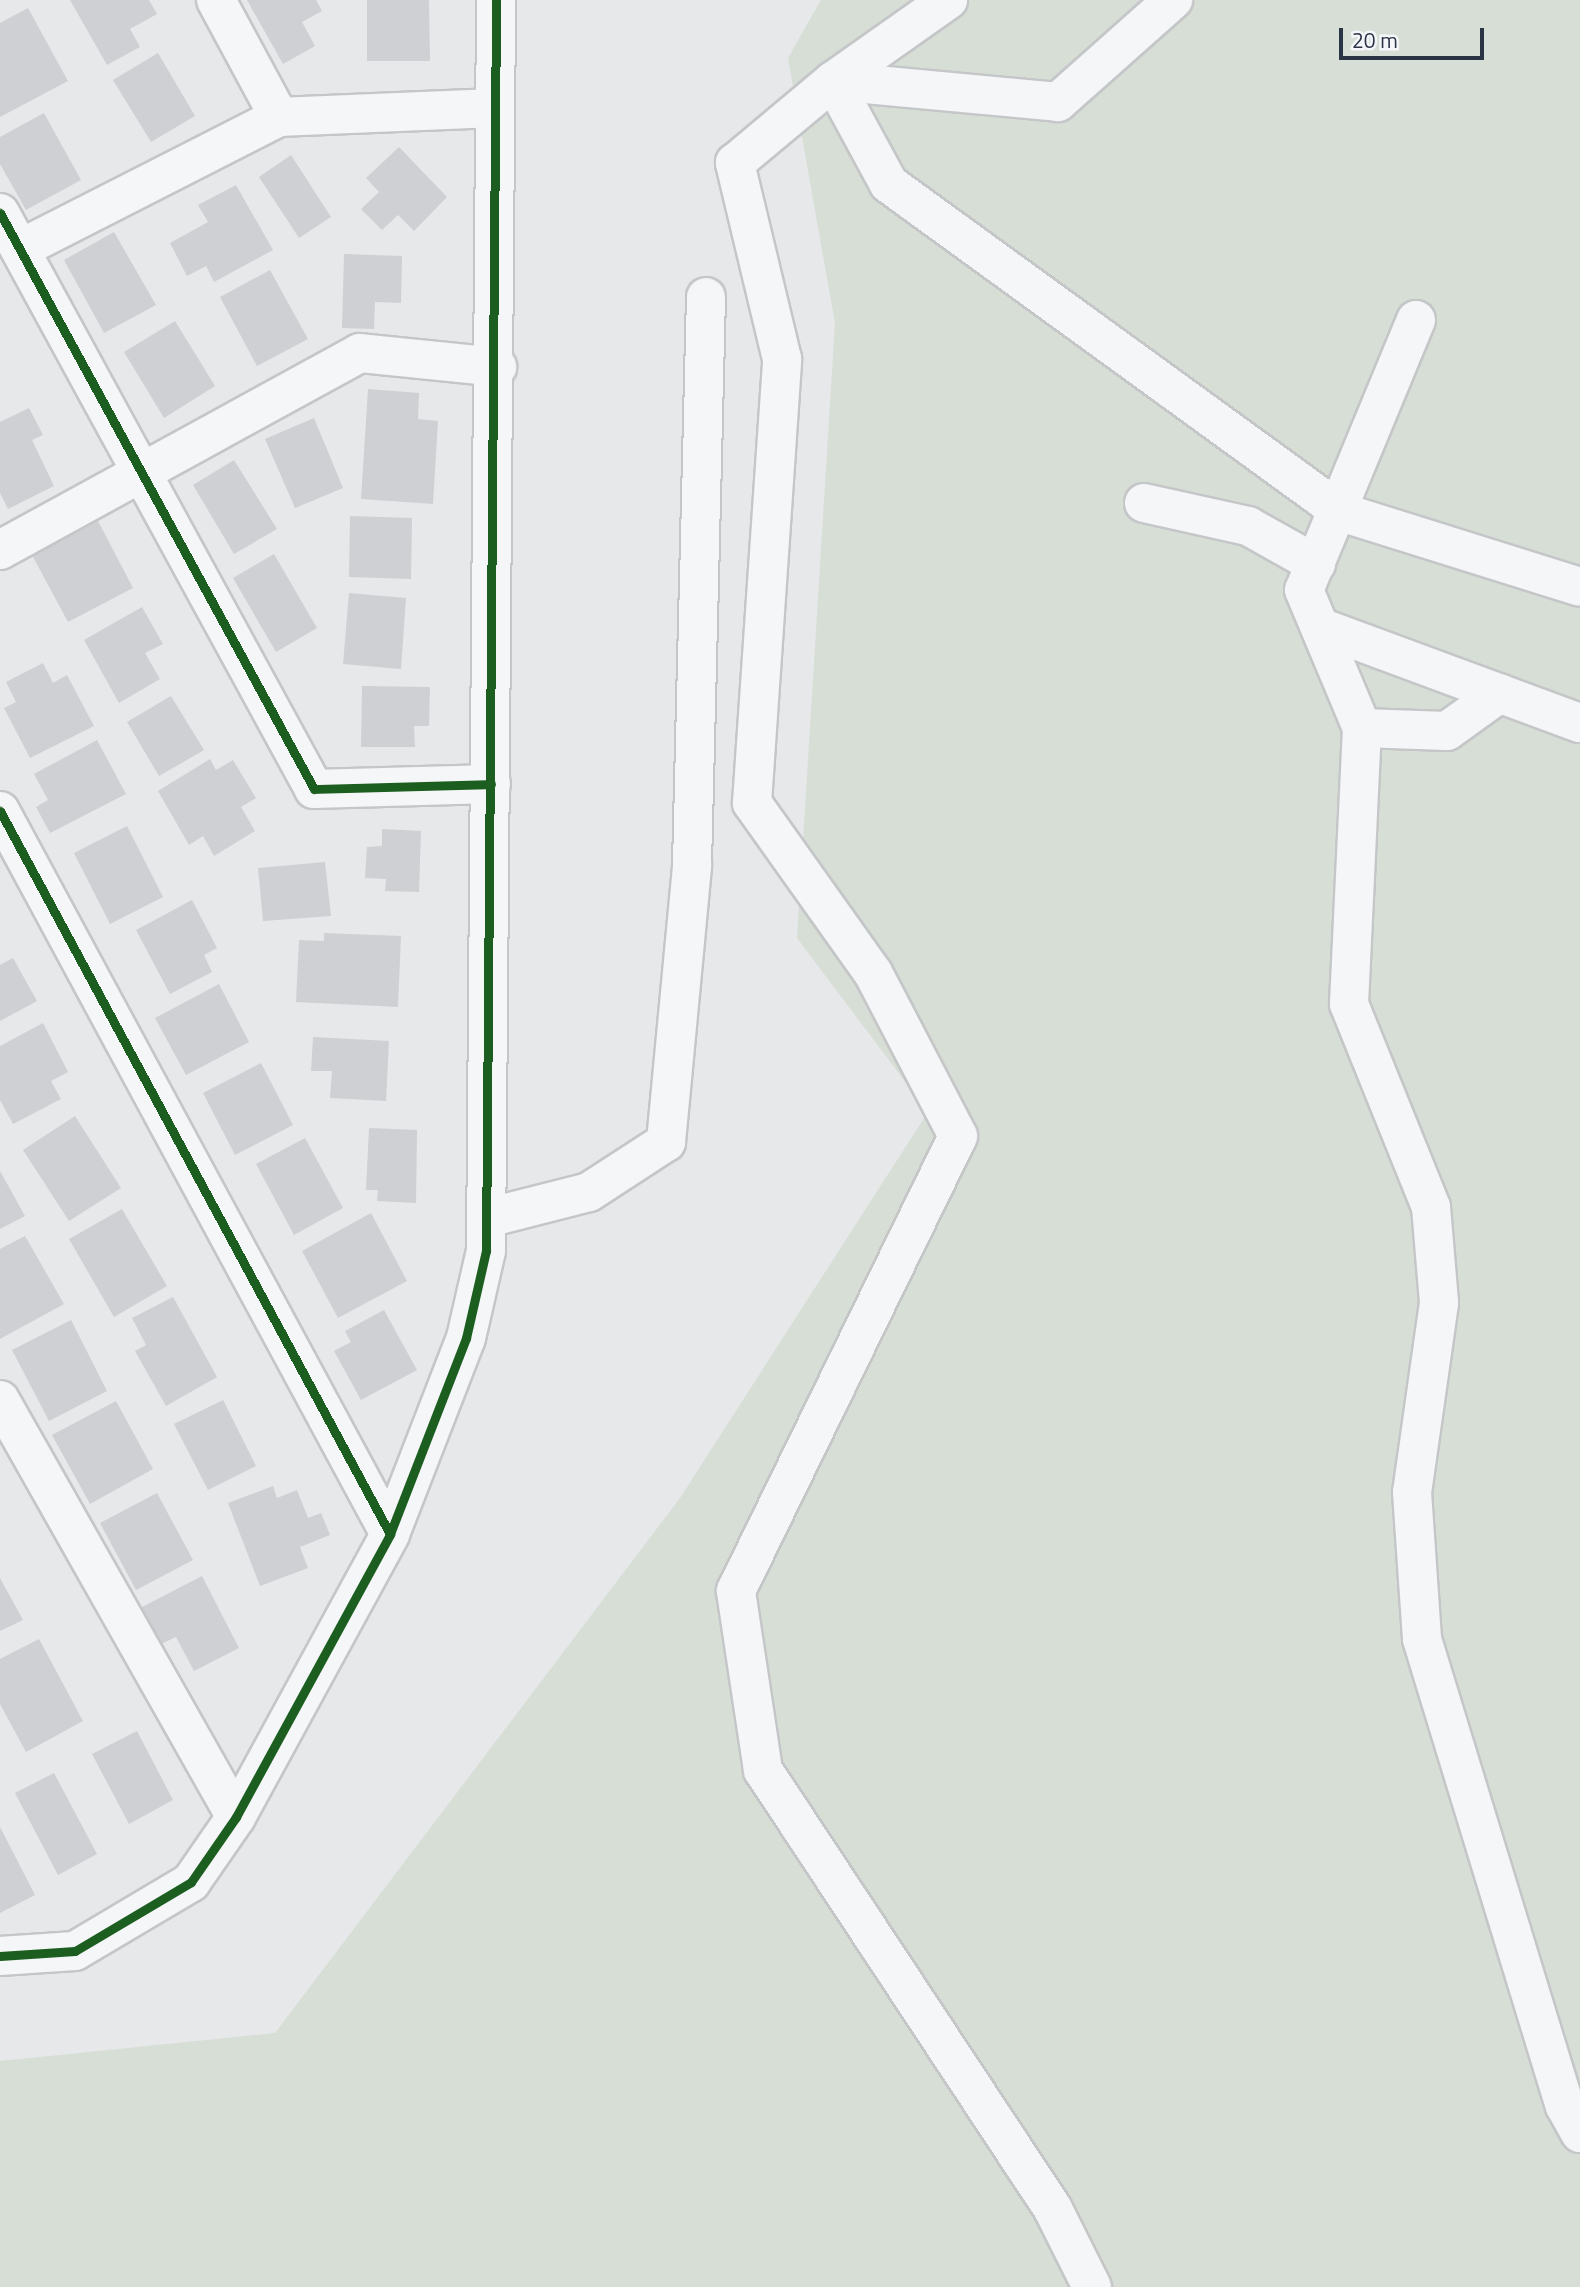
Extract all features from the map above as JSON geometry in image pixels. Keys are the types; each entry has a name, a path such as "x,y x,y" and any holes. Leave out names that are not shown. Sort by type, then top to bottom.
{"street":[{"path":"216,0 279,117"},
{"path":"0,1956 75,1951 191,1882 236,1817 390,1534 466,1338 486,1251 497,367 494,108 496,0"},
{"path":"948,0 833,81 735,163 782,359 752,803 873,973 958,1136 736,1591 763,1770 1053,2210 1092,2287"},
{"path":"833,81 1058,102 1173,0"},
{"path":"833,81 889,184 1341,512 1580,587"},
{"path":"20,249 279,117 494,108"},
{"path":"0,213 137,472 314,789 491,784"},
{"path":"486,1218 589,1192 666,1142 692,865 706,298"},
{"path":"1416,320 1341,512 1304,590 1362,728 1349,1004 1431,1207 1439,1303 1412,1492 1422,1639 1565,2106 1580,2133"},
{"path":"0,550 137,472 360,353 497,367"},
{"path":"1144,503 1248,526 1316,564"},
{"path":"1320,627 1580,723"},
{"path":"1362,728 1447,731 1500,693"},
{"path":"0,811 390,1534"},
{"path":"0,1400 236,1817"}],"shaded area":[{"path":"821,0 1580,0 1580,2287 0,2287 0,2061 275,2033 680,1498 928,1112 797,938 835,323 788,58"}],"building":[{"path":"70,0 149,0 157,14 130,29 140,47 107,65"},
{"path":"247,0 316,0 322,11 302,22 315,46 283,64"},
{"path":"367,0 429,0 430,61 367,61"},
{"path":"28,8 68,81 0,117 0,23"},
{"path":"158,53 195,116 151,142 113,80"},
{"path":"44,113 81,180 26,210 0,164 0,137"},
{"path":"399,147 447,197 414,231 398,215 382,230 361,209 379,192 366,178"},
{"path":"291,155 331,217 299,238 259,177"},
{"path":"236,185 273,250 214,282 206,266 187,276 170,243 208,222 198,205"},
{"path":"114,232 156,305 104,333 64,260"},
{"path":"344,254 402,256 401,303 375,302 374,329 342,328"},
{"path":"270,270 308,339 257,366 220,297"},
{"path":"175,321 215,386 164,418 124,352"},
{"path":"368,389 419,393 418,419 438,421 433,504 361,499"},
{"path":"29,408 43,435 32,440 54,486 8,509 0,493 0,422"},
{"path":"314,418 343,488 295,508 265,439"},
{"path":"234,460 277,529 234,554 193,485"},
{"path":"350,516 412,518 411,579 349,577"},
{"path":"98,521 133,588 68,622 32,555"},
{"path":"274,554 317,628 276,652 233,578"},
{"path":"349,593 406,598 401,669 343,664"},
{"path":"142,607 163,644 145,653 160,679 119,703 84,640"},
{"path":"43,663 53,683 67,675 94,726 30,758 4,708 16,702 6,682"},
{"path":"362,686 430,687 429,726 414,726 415,747 361,747"},
{"path":"171,696 204,750 159,776 127,722"},
{"path":"97,740 126,794 50,833 36,807 48,800 34,774"},
{"path":"210,759 216,770 233,760 256,798 241,807 255,831 214,856 203,836 189,845 158,791"},
{"path":"127,826 163,897 110,924 74,853"},
{"path":"382,829 421,831 419,892 385,891 386,879 365,878 367,847 382,846"},
{"path":"325,862 331,916 263,921 258,868"},
{"path":"192,900 217,948 204,955 212,972 170,994 136,930"},
{"path":"324,933 401,936 398,1007 296,1002 299,940 324,941"},
{"path":"13,958 37,1001 0,1021 0,965"},
{"path":"219,984 249,1042 186,1075 155,1018"},
{"path":"43,1023 68,1072 51,1081 61,1099 13,1124 0,1100 0,1046"},
{"path":"313,1037 389,1041 386,1101 330,1098 332,1071 311,1071"},
{"path":"261,1063 293,1125 235,1155 203,1093"},
{"path":"75,1116 121,1188 69,1221 23,1150"},
{"path":"369,1128 417,1130 416,1203 377,1201 378,1190 366,1190"},
{"path":"305,1138 343,1208 294,1235 256,1164"},
{"path":"0,1171 25,1216 0,1229"},
{"path":"122,1209 167,1286 114,1317 69,1239"},
{"path":"371,1213 407,1281 338,1318 302,1251"},
{"path":"25,1236 64,1304 0,1339 0,1249"},
{"path":"173,1297 217,1377 166,1406 135,1351 146,1345 132,1318"},
{"path":"384,1310 417,1370 361,1400 334,1351 351,1342 345,1331"},
{"path":"71,1320 107,1391 49,1421 12,1350"},
{"path":"223,1400 256,1466 208,1490 174,1424"},
{"path":"116,1401 153,1469 90,1504 52,1435"},
{"path":"273,1486 277,1498 297,1490 308,1518 321,1513 330,1535 300,1547 308,1568 260,1586 228,1503"},
{"path":"157,1493 193,1560 136,1590 100,1523"},
{"path":"202,1576 239,1648 194,1671 176,1637 161,1644 142,1607"},
{"path":"0,1578 23,1620 0,1631"},
{"path":"39,1639 83,1721 26,1752 0,1704 0,1659"},
{"path":"137,1731 173,1800 129,1824 92,1754"},
{"path":"54,1773 97,1854 58,1875 15,1793"},
{"path":"0,1827 35,1895 0,1913"}],"cycle path":[{"path":"0,1956 75,1951 191,1882 236,1817 390,1534 466,1338 486,1251 496,0"},
{"path":"0,213 314,789 491,784"},
{"path":"0,811 390,1534"}]}
